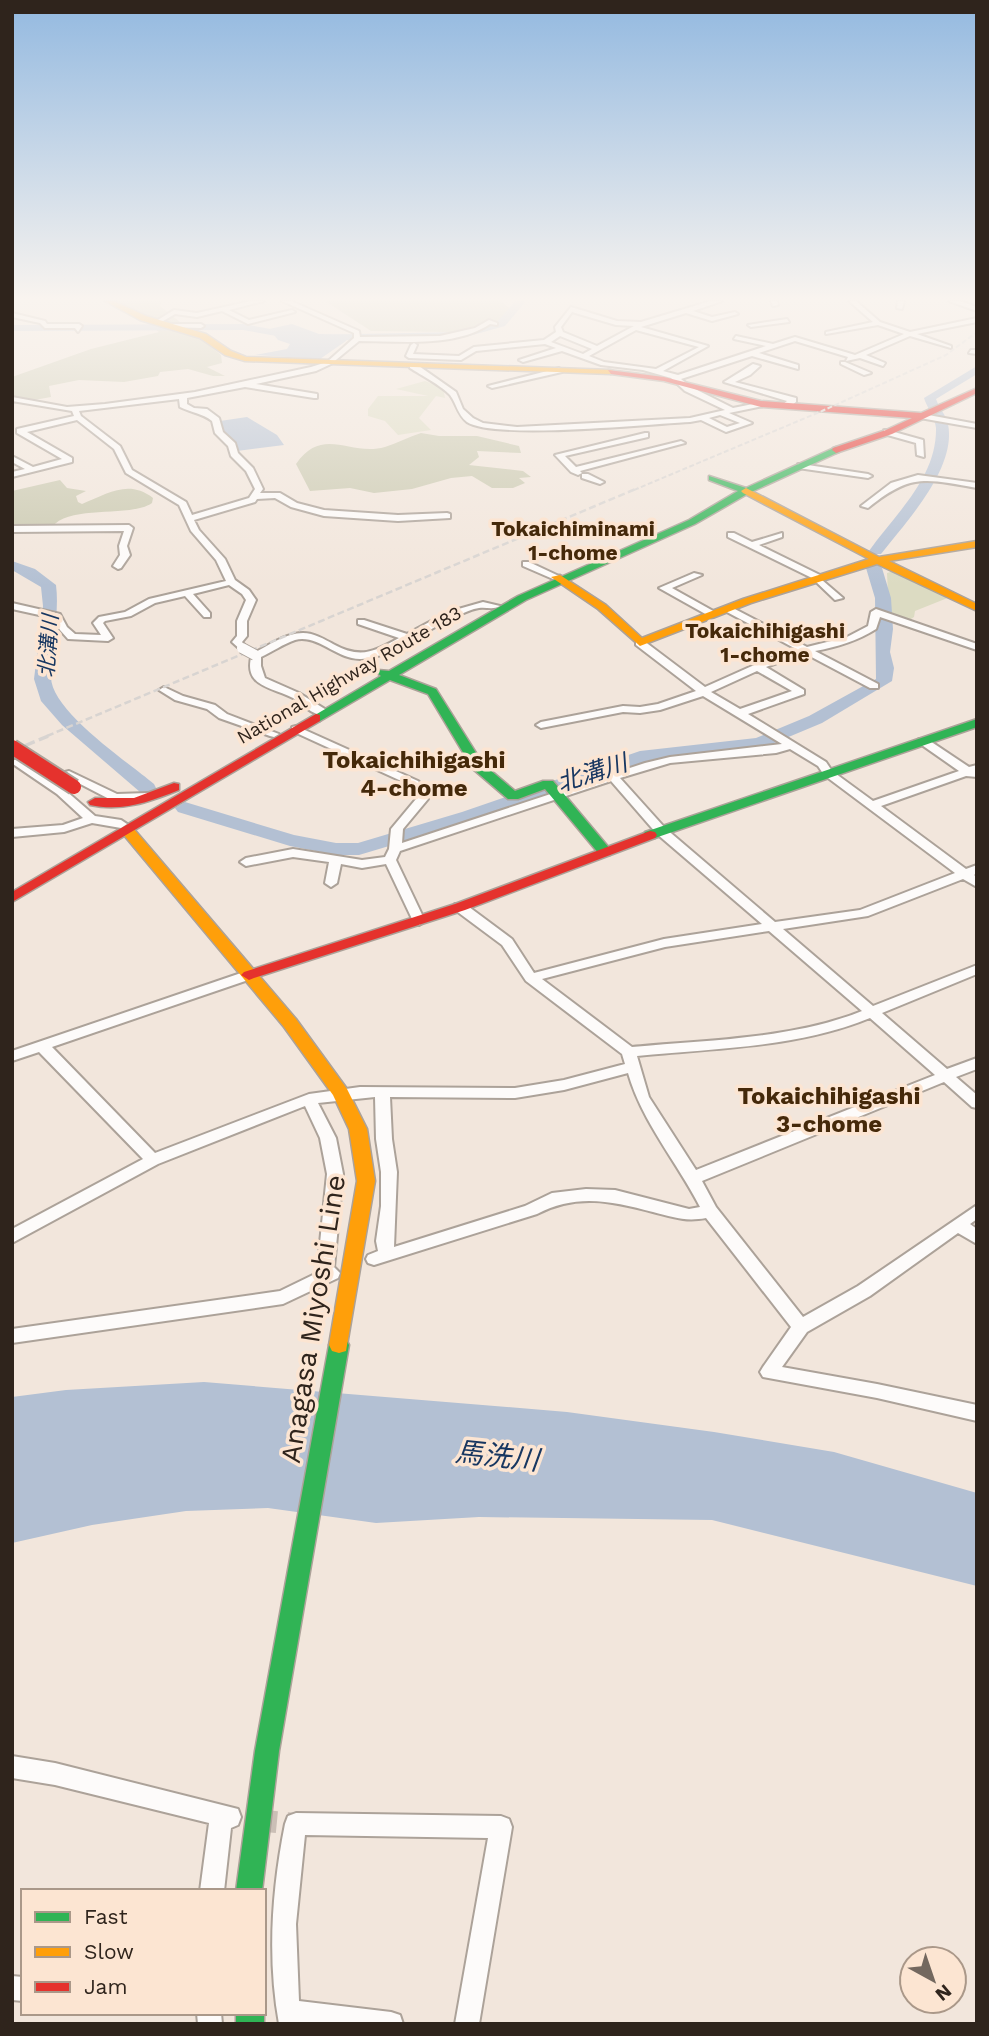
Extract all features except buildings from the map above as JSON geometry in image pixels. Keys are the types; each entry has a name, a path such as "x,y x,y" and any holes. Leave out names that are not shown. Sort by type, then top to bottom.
{"main road":[{"path":"724,396 760,404 936,415"},
{"name":"National Highway Route 183","path":"386,673 495,606 692,522 746,491 801,466 936,415 967,396"},
{"path":"712,478 746,491 977,608"},
{"path":"559,578 602,607 640,643 712,614 878,559 977,544"},
{"name":"National Highway Route 183","path":"12,898 200,777 559,578"},
{"path":"386,673 432,692 478,766 513,796 548,784 606,852"},
{"name":"National Highway Route 183","path":"12,888 124,828 296,729 319,711"},
{"path":"250,975 460,907 661,831 977,723"},
{"name":"Anagasa Miyoshi Line","path":"15,748 95,802 157,863 322,1064 341,1093 358,1129 366,1181 267,1751 249,1889"},
{"path":"95,802 122,806 145,801 200,777"}],"street":[{"path":"12,475 69,460 20,431 76,413 183,396"},
{"path":"183,396 183,405 186,408 204,411 216,420 219,433 232,444 234,454 250,470 259,489 257,496"},
{"path":"454,396 460,410 481,425 522,429 704,418 730,409 760,404"},
{"path":"703,396 730,409"},
{"path":"779,396 793,400 786,405"},
{"path":"12,399 24,399 56,410 76,413 117,448 130,471 183,505 195,531 220,559 231,582 246,592 251,600 242,621 242,636 237,642 242,648 256,655"},
{"path":"704,418 726,429 748,423 720,413"},
{"path":"936,415 977,426"},
{"path":"592,425 597,435 637,454"},
{"path":"887,432 920,442 921,455"},
{"path":"600,482 579,473 559,455 645,435"},
{"path":"579,473 681,443"},
{"path":"12,458 32,470"},
{"path":"801,466 868,477"},
{"path":"866,506 902,479 928,477 977,486"},
{"path":"191,518 244,503 257,496 277,495 294,505 324,513 398,518 447,516"},
{"path":"12,529 129,528 123,546 125,555 118,566"},
{"path":"731,535 817,578 838,598"},
{"path":"751,545 779,535"},
{"path":"526,564 559,578"},
{"path":"696,576 664,588 712,614"},
{"path":"13,607 57,616 72,637 108,638 98,622 102,619 128,614 152,601 231,582"},
{"path":"187,593 207,615"},
{"path":"256,655 296,637 311,637 348,657 371,655 484,603 495,606"},
{"path":"728,609 874,686"},
{"path":"541,725 623,709 634,711 685,699 783,656 861,636 873,627 876,612 977,647"},
{"path":"361,622 406,637"},
{"path":"640,643 704,692 822,764 828,773 970,872 977,883"},
{"path":"256,655 257,673 265,684 274,690 298,697 319,711"},
{"path":"740,713 800,692 758,667"},
{"path":"164,690 175,699 218,709 223,716 274,734"},
{"path":"296,729 414,783 420,789 422,799 397,829 392,854 419,921"},
{"path":"923,741 974,772"},
{"path":"246,862 293,853 362,864 611,776 670,760 751,754 792,745"},
{"path":"15,748 91,819 124,828"},
{"path":"15,748 33,753 115,798 156,795"},
{"path":"873,805 974,772"},
{"path":"611,776 661,831 977,1103"},
{"path":"12,833 64,828 91,819"},
{"path":"331,883 335,861"},
{"path":"530,978 664,943 863,913 970,872"},
{"path":"460,907 507,942 530,978 632,1060 642,1097 693,1178 710,1211 801,1327"},
{"path":"12,1237 153,1160 309,1100 341,1093 515,1093 564,1085 632,1060 836,1027 977,969"},
{"path":"12,1056 250,975"},
{"path":"43,1046 153,1160"},
{"path":"693,1178 977,1063"},
{"path":"382,1093 389,1172 389,1206 380,1256 531,1210 552,1199 586,1195 615,1196 689,1215 710,1211"},
{"path":"12,1336 283,1297 328,1275 335,1174 328,1138 309,1100"},
{"path":"977,1211 864,1292 801,1327 769,1372 877,1391 977,1413"},
{"path":"959,1226 977,1238"},
{"path":"12,1768 55,1773 225,1816 212,1889"},
{"path":"391,2024 290,2018 285,1965 287,1872 296,1824 501,1828 467,2024"}],"green space":[{"path":"12,396 51,396 51,397 12,404"},
{"path":"378,396 436,396 419,418 431,430 398,435 385,421 368,416 368,409"},
{"path":"421,433 477,436 519,446 521,453 477,451 479,457 469,465 523,471 531,477 519,478 525,483 513,488 492,488 472,476 451,478 412,489 374,493 350,488 310,491 296,464 306,452 316,446 327,444 372,449 385,447"},
{"path":"60,480 67,488 86,491 76,496 82,504 126,489 144,492 153,498 152,503 130,510 72,516 52,527 12,529 12,491"},
{"path":"897,570 950,597 915,611 914,617 908,621 889,615 887,573"}],"water":[{"path":"247,417 277,435 284,445 237,451 223,433 220,421"},
{"name":"馬洗川","path":"204,1382 567,1412 834,1452 977,1493 977,1586 712,1520 479,1517 376,1523 268,1508 186,1511 92,1525 12,1543 12,1397 66,1390"}],"waterway":[{"name":"北溝川","path":"876,551 920,494 936,462 941,446 942,428 930,398 933,396"},
{"name":"北溝川","path":"12,565 30,572 48,585 51,606 42,679 50,701 68,721 147,788"},
{"name":"北溝川","path":"185,808 290,840 336,849 359,849 469,816 646,755 742,746 779,736 816,720 884,681 886,668 882,652 885,629 883,598 874,568"}],"tunnel":[{"path":"255,1820 296,1824"}],"railway":[{"path":"634,490 855,396"},
{"path":"47,736 638,488"},
{"path":"12,751 51,735"}],"traffic: fast":[{"path":"316,718 522,598 692,522 746,491 836,450"},
{"path":"712,478 746,491"},
{"path":"382,672 432,692 478,766 513,796 548,784 605,852"},
{"path":"650,835 977,723"},
{"path":"249,1889 267,1751 339,1345"},
{"path":"250,2015 250,2024"}],"traffic: slow":[{"path":"746,491 878,560 977,544"},
{"path":"556,577 602,607 640,643 747,601 878,560 977,608"},
{"path":"128,831 290,1023 341,1093 358,1129 366,1181 339,1345"}],"traffic: jam":[{"path":"730,396 761,404 923,416"},
{"path":"836,450 889,432 964,396"},
{"path":"12,898 316,718"},
{"path":"12,747 74,787"},
{"path":"95,802 136,802 174,787"},
{"path":"249,975 460,907 650,835"}],"district":[{"name":"Tokaichiminami 1-chome","path":"573,540"},
{"name":"Tokaichihigashi 1-chome","path":"765,642"},
{"name":"Tokaichihigashi 4-chome","path":"414,774"},
{"name":"Tokaichihigashi 3-chome","path":"829,1110"}]}
